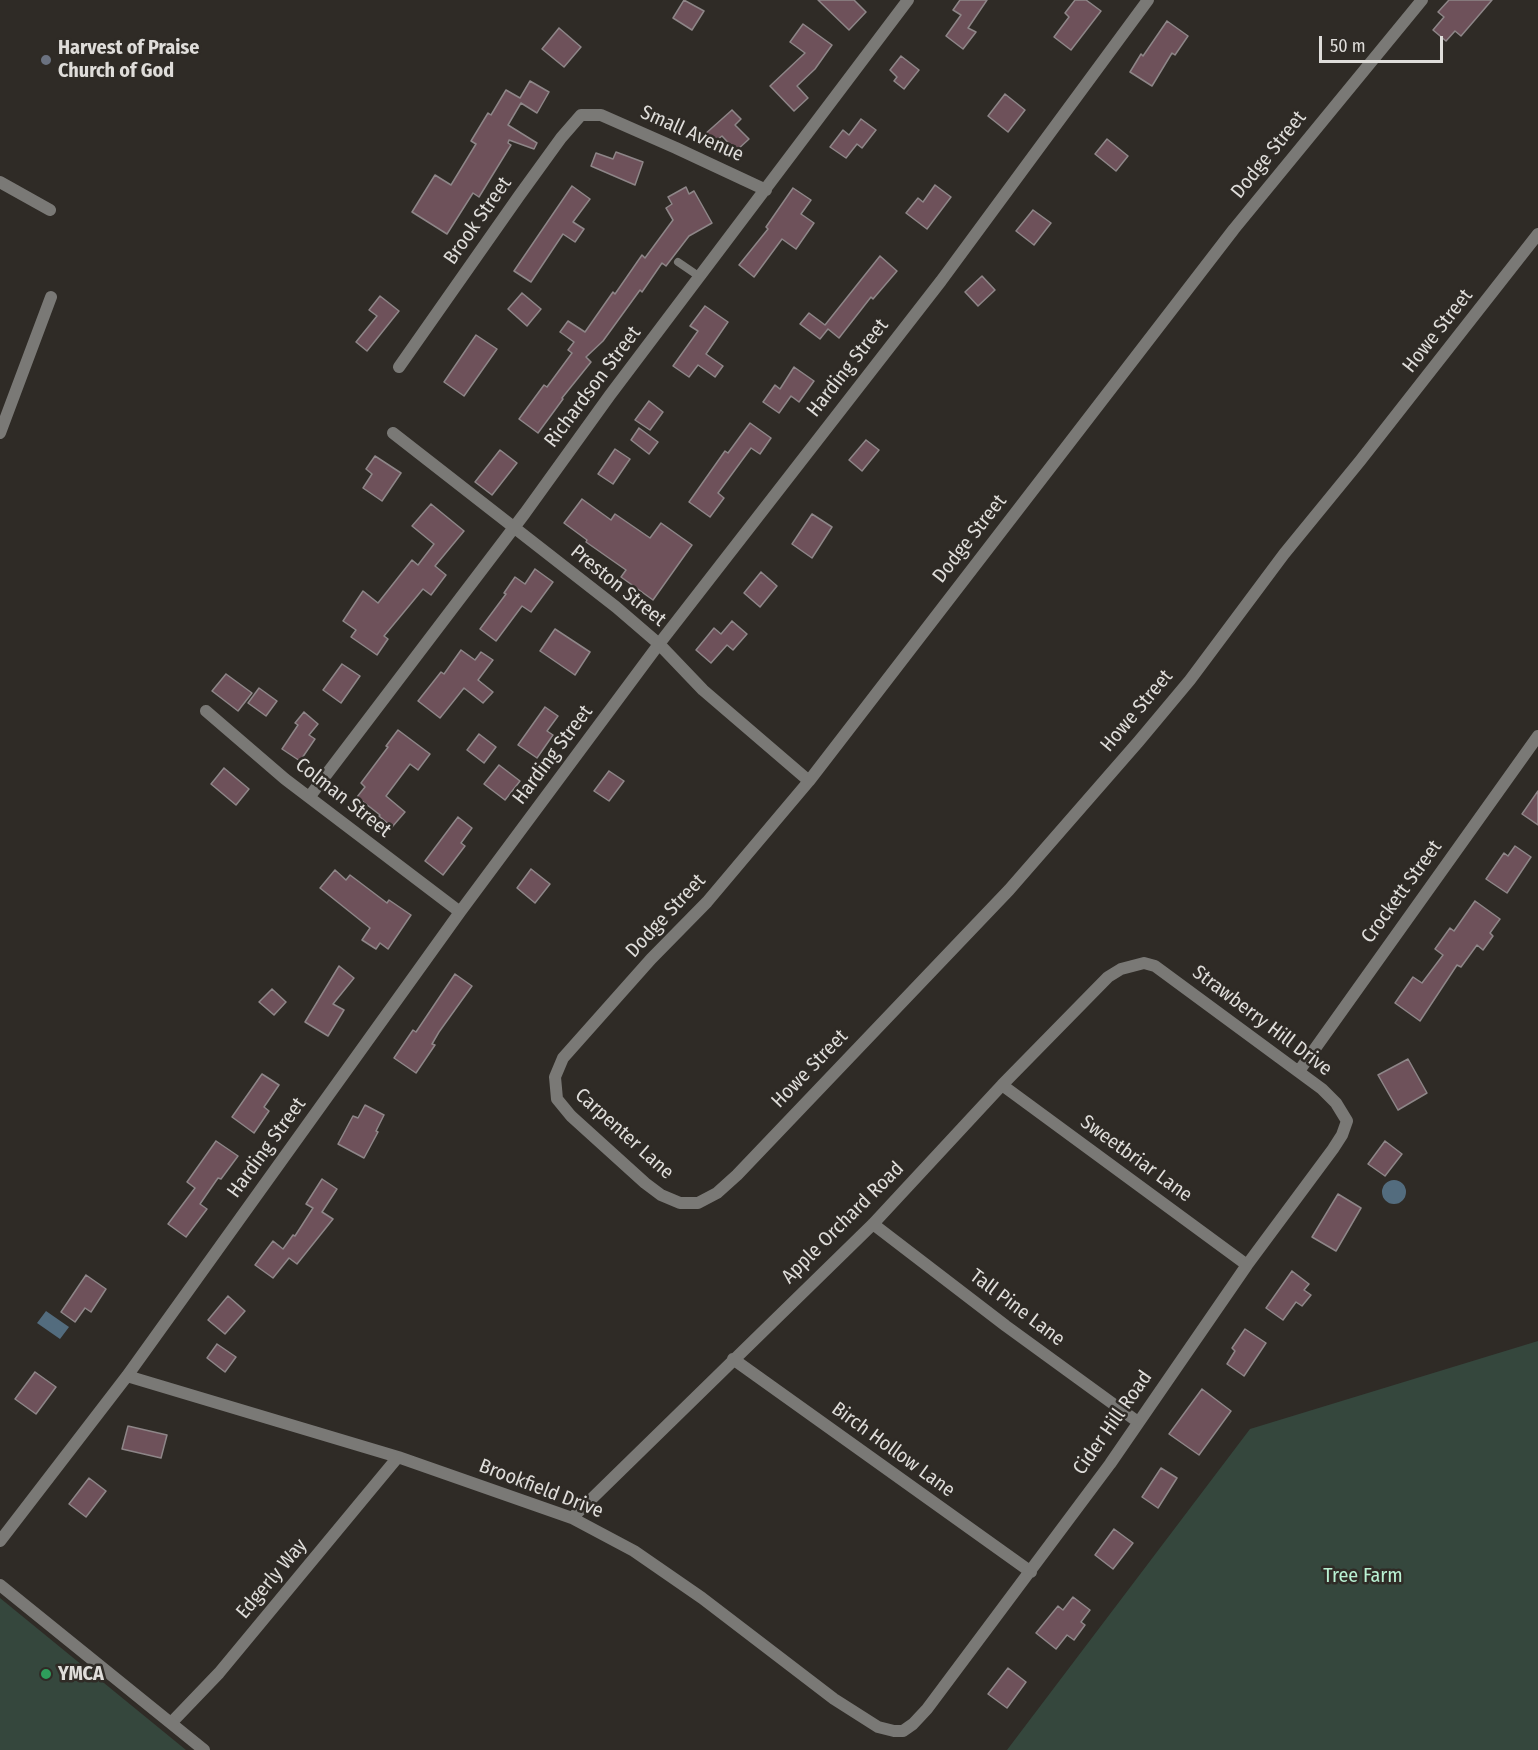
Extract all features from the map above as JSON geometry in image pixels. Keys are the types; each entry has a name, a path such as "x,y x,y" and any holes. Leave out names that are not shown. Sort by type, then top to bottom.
{"street":[{"name":"Richardson Street","path":"310,796 907,0"},
{"name":"Harding Street","path":"0,1541 127,1376 460,912 660,644 935,288 1148,0"},
{"name":"Dodge Street","path":"557,1099 555,1077 563,1058 651,960 707,902 809,781 1234,229 1422,0"},
{"name":"Brook Street","path":"399,368 569,128 581,115 601,115"},
{"name":"Small Avenue","path":"601,115 676,147 766,190"},
{"path":"0,182 50,210"},
{"name":"Howe Street","path":"729,1182 1009,890 1139,741 1190,680 1284,554 1538,234"},
{"path":"0,433 51,297"},
{"name":"Preston Street","path":"393,432 616,607 660,644 703,690 809,781"},
{"name":"Colman Street","path":"206,711 285,779 460,912"},
{"name":"Crockett Street","path":"1299,1071 1538,736"},
{"name":"Strawberry Hill Drive","path":"1144,963 1155,966 1299,1071 1336,1102 1347,1121"},
{"name":"Apple Orchard Road","path":"572,1518 873,1224 1002,1085 1108,977 1127,966 1144,963"},
{"name":"Sweetbriar Lane","path":"1002,1085 1247,1265"},
{"name":"Carpenter Lane","path":"557,1099 580,1124 661,1195 680,1203 698,1203 717,1194 729,1182"},
{"name":"Cider Hill Road","path":"894,1731 903,1731 927,1709 1031,1572 1247,1265 1333,1149 1347,1121"},
{"name":"Tall Pine Lane","path":"873,1224 1006,1326 1138,1422"},
{"name":"Birch Hollow Lane","path":"733,1359 1031,1572"},
{"name":"Brookfield Drive","path":"127,1376 398,1457 572,1518 634,1551 702,1598 834,1699 878,1727 894,1731"},
{"name":"Edgerly Way","path":"172,1722 219,1672 398,1457"},
{"path":"0,1585 204,1750"}],"lane":[{"path":"678,262 700,277"}],"green space":[{"name":"Tree Farm","path":"1538,1341 1538,1750 1007,1750 1250,1429"},
{"name":"YMCA","path":"0,1598 186,1750 0,1750"}],"water":[{"path":"1394,1180 1403,1183 1406,1192 1403,1201 1394,1204 1385,1201 1382,1192 1385,1183"},
{"path":"46,1311 69,1327 60,1339 37,1323"}],"building":[{"path":"684,0 704,11 692,30 673,18"},
{"path":"818,0 854,0 866,12 849,30"},
{"path":"960,0 987,0 968,28 976,32 963,49 946,36 961,15 953,10"},
{"path":"1075,0 1086,0 1101,11 1071,50 1054,37 1069,17 1065,13"},
{"path":"1449,0 1492,0 1461,36 1455,31 1446,41 1433,30 1444,17 1438,12"},
{"path":"1167,21 1188,36 1175,55 1172,53 1152,86 1130,72"},
{"path":"803,24 832,45 815,69 797,86 808,98 794,111 770,86 805,53 790,42"},
{"path":"559,28 581,47 564,67 542,49"},
{"path":"901,56 919,70 904,89 894,81 897,77 890,70"},
{"path":"530,81 549,92 537,113 521,103 508,125 537,143 534,149 509,140 508,143 511,145 479,197 473,193 447,234 412,212 435,175 451,185 476,144 471,141 488,113 491,115 506,90 520,98"},
{"path":"1005,94 1025,110 1008,132 988,116"},
{"path":"732,110 741,119 735,125 749,139 736,151 722,136 712,144 704,135"},
{"path":"861,119 876,130 862,148 857,144 846,158 830,147 843,130 849,135"},
{"path":"1107,139 1128,156 1116,171 1095,154"},
{"path":"616,152 643,162 635,185 591,166 596,153 613,159"},
{"path":"935,185 951,197 927,229 906,213 918,198 923,202"},
{"path":"572,186 590,199 573,222 584,229 575,242 563,234 531,282 514,271"},
{"path":"686,187 689,194 694,191 712,223 689,236 666,266 662,263 603,341 586,357 591,362 538,433 519,419 572,353 568,350 574,342 560,332 568,321 585,332 642,255 645,258 673,220 666,208 672,204 668,197"},
{"path":"793,188 811,200 801,214 814,223 796,249 782,239 754,277 739,265 768,229 766,227"},
{"path":"1033,210 1051,223 1034,245 1016,231"},
{"path":"880,256 897,271 873,299 871,297 839,338 828,329 820,339 800,324 809,313 825,325"},
{"path":"982,276 995,290 978,306 965,292"},
{"path":"522,293 541,309 527,326 508,309"},
{"path":"380,296 399,311 367,351 356,342 377,316 369,310"},
{"path":"705,306 728,322 706,354 723,366 715,377 698,365 689,377 673,366 698,331 690,326"},
{"path":"476,335 497,349 464,396 444,382"},
{"path":"794,367 814,381 799,402 791,396 779,413 763,402 775,385 780,389"},
{"path":"649,401 663,412 650,430 635,420"},
{"path":"750,423 771,438 760,454 751,448 718,493 724,498 710,517 689,502 725,451 728,453"},
{"path":"639,428 658,442 649,454 631,440"},
{"path":"866,440 879,450 862,471 849,460"},
{"path":"615,449 630,459 613,484 598,474"},
{"path":"500,450 517,463 492,495 475,482"},
{"path":"375,456 401,473 382,501 363,488 372,474 366,469"},
{"path":"582,499 611,520 615,514 650,538 661,523 692,545 653,600 621,577 626,570 586,542 587,540 564,523"},
{"path":"431,504 464,531 435,566 446,575 431,595 423,589 384,636 388,639 377,655 351,637 356,630 343,621 363,591 378,603 412,560 418,565 434,544 412,526"},
{"path":"812,514 832,527 812,558 792,544"},
{"path":"535,569 553,582 531,612 522,606 496,641 480,629 506,594 504,593 515,577 525,584"},
{"path":"761,572 777,586 760,607 744,593"},
{"path":"732,621 747,634 733,650 727,645 711,663 696,650 714,628 721,634"},
{"path":"555,629 590,652 575,675 540,651"},
{"path":"461,650 475,660 481,652 493,660 478,680 493,692 483,703 464,688 440,718 418,701 441,672 444,674"},
{"path":"342,664 360,676 341,703 323,690"},
{"path":"226,674 252,693 238,711 212,691"},
{"path":"259,688 277,701 266,716 248,703"},
{"path":"545,707 558,716 547,731 553,735 537,758 518,745"},
{"path":"304,712 318,724 309,735 315,739 300,761 282,749 298,725 295,723"},
{"path":"398,730 430,754 418,770 410,764 386,796 405,812 392,827 357,797 365,787 361,783"},
{"path":"479,734 496,747 484,763 467,750"},
{"path":"499,765 520,781 505,800 484,784"},
{"path":"224,768 249,789 236,805 211,784"},
{"path":"609,771 624,781 609,801 594,791"},
{"path":"1538,791 1538,825 1522,814"},
{"path":"458,817 472,828 461,843 465,846 443,875 425,861"},
{"path":"1515,846 1531,857 1507,893 1486,879 1504,853 1508,856"},
{"path":"531,869 550,884 535,903 517,888"},
{"path":"335,870 346,880 350,875 387,903 389,900 411,915 388,949 380,943 376,949 362,940 370,928 320,888"},
{"path":"1475,901 1500,919 1490,933 1493,936 1483,950 1477,945 1461,967 1457,965 1420,1021 1395,1003 1413,977 1422,983 1443,955 1435,949 1450,928 1454,931"},
{"path":"339,966 354,978 333,1004 344,1010 328,1036 305,1022"},
{"path":"455,974 472,986 439,1032 432,1044 435,1045 416,1073 394,1058 413,1030 416,1032"},
{"path":"272,989 286,1002 274,1015 259,1002"},
{"path":"1408,1059 1427,1093 1398,1110 1378,1075"},
{"path":"262,1074 279,1085 264,1107 269,1111 254,1133 232,1117"},
{"path":"365,1105 384,1115 364,1158 338,1144 353,1116 358,1118"},
{"path":"216,1141 238,1156 221,1179 218,1178 200,1204 207,1209 186,1237 168,1224 195,1188 187,1182"},
{"path":"1385,1141 1402,1154 1385,1176 1368,1164"},
{"path":"322,1179 337,1189 322,1212 333,1219 297,1264 289,1258 273,1278 255,1265 273,1241 283,1249 293,1235 295,1236 313,1208 306,1204"},
{"path":"1338,1194 1361,1208 1336,1251 1312,1237"},
{"path":"1292,1271 1309,1284 1304,1290 1311,1295 1302,1306 1296,1302 1283,1320 1266,1308"},
{"path":"86,1275 106,1289 91,1312 85,1308 75,1322 61,1312"},
{"path":"228,1296 245,1311 225,1334 208,1320"},
{"path":"1245,1329 1266,1343 1244,1376 1227,1364 1235,1351 1232,1348"},
{"path":"217,1344 236,1357 225,1372 207,1358"},
{"path":"35,1372 56,1387 36,1414 15,1399"},
{"path":"1202,1389 1231,1411 1199,1455 1169,1434"},
{"path":"128,1426 167,1435 161,1458 122,1449"},
{"path":"1161,1468 1177,1478 1158,1508 1142,1497"},
{"path":"89,1478 106,1491 86,1517 69,1504"},
{"path":"1114,1529 1133,1543 1113,1569 1095,1555"},
{"path":"1073,1597 1090,1610 1081,1622 1085,1625 1074,1640 1067,1635 1056,1649 1036,1633 1058,1606 1063,1610"},
{"path":"1008,1668 1026,1682 1007,1708 988,1694"}],"place":[{"name":"Harvest of Praise Church of God","path":"46,60"},
{"name":"YMCA","path":"46,1674"}]}
